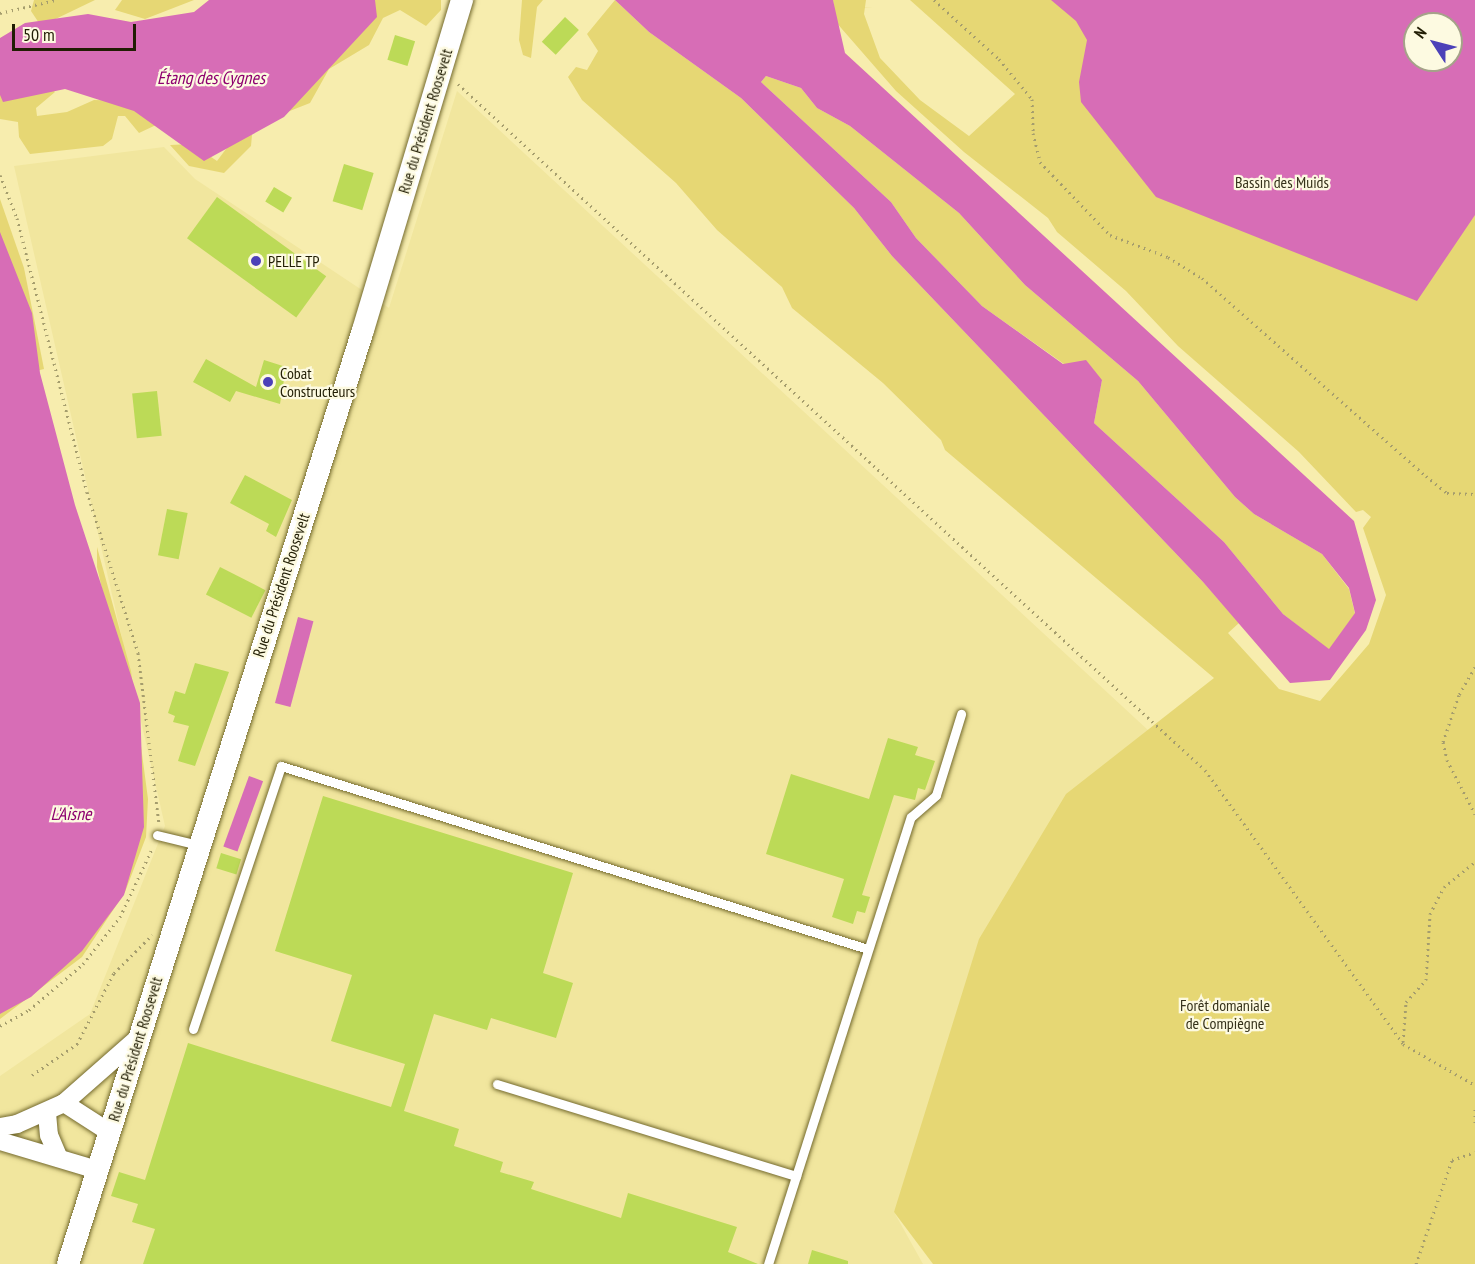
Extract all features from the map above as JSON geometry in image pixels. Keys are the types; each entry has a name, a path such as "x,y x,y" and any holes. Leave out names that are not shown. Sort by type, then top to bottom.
{"street":[{"name":"Rue du Président Roosevelt","path":"68,1264 198,845 363,330 462,0"},
{"path":"0,1127 47,1113 64,1103 138,1038"},
{"path":"64,1103 109,1132"},
{"path":"47,1113 59,1158"},
{"path":"0,1141 97,1170"}],"lane":[{"path":"768,1264 911,817 936,795 961,714"},
{"path":"193,1029 281,766 868,949"},
{"path":"158,835 198,845"},
{"path":"497,1084 796,1176"}],"path":[{"path":"0,13 56,0"},
{"path":"934,0 999,59 1032,99 1033,133 1040,162 1110,235 1168,257 1202,278 1447,493 1475,494"},
{"path":"441,68 1206,770 1403,1044 1475,1086"},
{"path":"0,175 17,218 87,492 138,653 158,835 120,917 83,964 29,1010 0,1026"},
{"path":"1475,667 1459,694 1443,742 1447,760 1475,814"},
{"path":"1403,1044 1406,1002 1426,980 1430,914 1444,887 1475,862"},
{"path":"32,1075 76,1044 114,973 143,941 174,922"},
{"path":"1475,1109 1475,1124"},
{"path":"1416,1264 1452,1160 1475,1152"}],"shaded area":[{"path":"457,91 1149,731 894,1212 923,1264 0,1264 0,1076 90,1014 165,826 14,166 164,147 195,179 389,308"}],"green space":[{"path":"34,0 95,0 41,26 31,11"},
{"path":"122,0 194,0 145,19 115,10"},
{"path":"356,0 441,0 441,10 426,26 400,10 383,18 369,45 329,69 310,103 277,116"},
{"path":"522,0 543,0 537,7 531,58 523,55 519,40"},
{"name":"Forêt domaniale de Compiègne","path":"615,0 649,32 741,98 854,208 892,256 1203,582 1239,623 1228,633 1279,689 1320,701 1369,644 1386,595 1363,528 1371,517 1363,510 1356,512 1299,452 1178,346 1126,291 1057,232 1048,218 964,152 896,91 835,21 833,0 866,0 864,14 880,58 920,100 969,136 1015,94 910,0 1475,0 1475,1264 933,1264 894,1212 979,939 1066,794 1214,678 945,450 941,440 883,383 792,308 782,287 717,230 676,183 582,100 568,77 576,67 587,70 598,51 587,34"},
{"path":"766,76 801,88 817,108 850,126 959,213 1025,285 1138,381 1235,497 1254,514 1322,554 1349,589 1355,614 1329,650 1283,614 1224,542 1094,423 1102,380 1064,364 982,306 916,238 891,202 761,82"},
{"path":"0,78 46,84 55,92 36,108 37,116 67,112 94,100 125,101 155,113 156,125 139,133 125,116 118,116 112,139 103,146 30,154 19,137 18,122 0,119"},
{"path":"238,133 252,135 251,146 224,173 189,166 170,145 192,144 217,161"},
{"path":"0,199 24,268 44,369 36,371 0,252"},
{"path":"97,547 131,671 148,799 146,837 125,892 82,957 0,1019 0,1003 116,649 97,567"}],"water":[{"name":"Étang des Cygnes","path":"209,0 375,0 377,17 284,117 204,161 134,111 65,89 3,102 0,95 0,38 25,23 88,14 131,22 194,12"},
{"path":"615,0 833,0 845,53 1354,521 1376,600 1366,630 1330,680 1290,683 1203,582 892,256 854,208 741,98 649,32","holes":["766,76 801,88 817,108 850,126 959,213 1025,285 1138,381 1235,497 1254,514 1322,554 1349,588 1355,613 1329,649 1283,614 1224,542 1094,423 1102,380 1086,360 1063,364 982,306 916,238 891,202 761,82"]},
{"name":"Bassin des Muids","path":"1051,0 1475,0 1475,215 1417,301 1156,197 1081,102 1079,82 1087,40 1076,21"},
{"name":"L'Aisne","path":"0,232 32,313 40,373 75,505 140,703 144,827 124,895 82,951 31,997 0,1014"},
{"path":"298,617 313,621 290,707 275,703"},
{"path":"249,776 263,781 237,852 223,846"}],"building":[{"path":"565,17 579,30 556,55 542,42"},
{"path":"395,35 415,41 407,66 387,60"},
{"path":"344,164 374,173 362,210 333,201"},
{"path":"274,187 292,198 283,212 265,202"},
{"path":"217,197 326,276 296,318 187,238"},
{"path":"206,359 256,387 264,360 286,367 280,404 236,391 230,402 193,382"},
{"path":"157,391 162,436 137,438 132,394"},
{"path":"245,475 292,500 276,537 266,531 269,524 230,503"},
{"path":"167,509 188,513 179,559 158,555"},
{"path":"220,567 265,590 251,618 206,595"},
{"path":"195,663 229,672 195,766 178,761 189,726 173,722 175,716 168,713 175,691 185,694"},
{"path":"888,738 918,747 915,755 935,761 925,790 918,788 915,800 894,795 862,895 870,897 865,913 857,911 853,924 832,917 844,879 766,854 791,774 869,799"},
{"path":"323,796 573,873 543,973 573,983 556,1038 491,1018 487,1030 434,1014 404,1111 459,1129 454,1146 503,1162 500,1172 534,1182 531,1189 621,1218 628,1193 737,1227 728,1252 758,1264 143,1264 155,1229 132,1222 138,1204 111,1196 119,1172 145,1180 188,1043 391,1107 405,1064 331,1041 352,975 275,951"},
{"path":"221,853 241,859 236,874 216,868"},
{"path":"812,1250 848,1261 848,1264 808,1264"}],"place":[{"name":"PELLE TP","path":"256,261"},
{"name":"Cobat Constructeurs","path":"268,382"}]}
